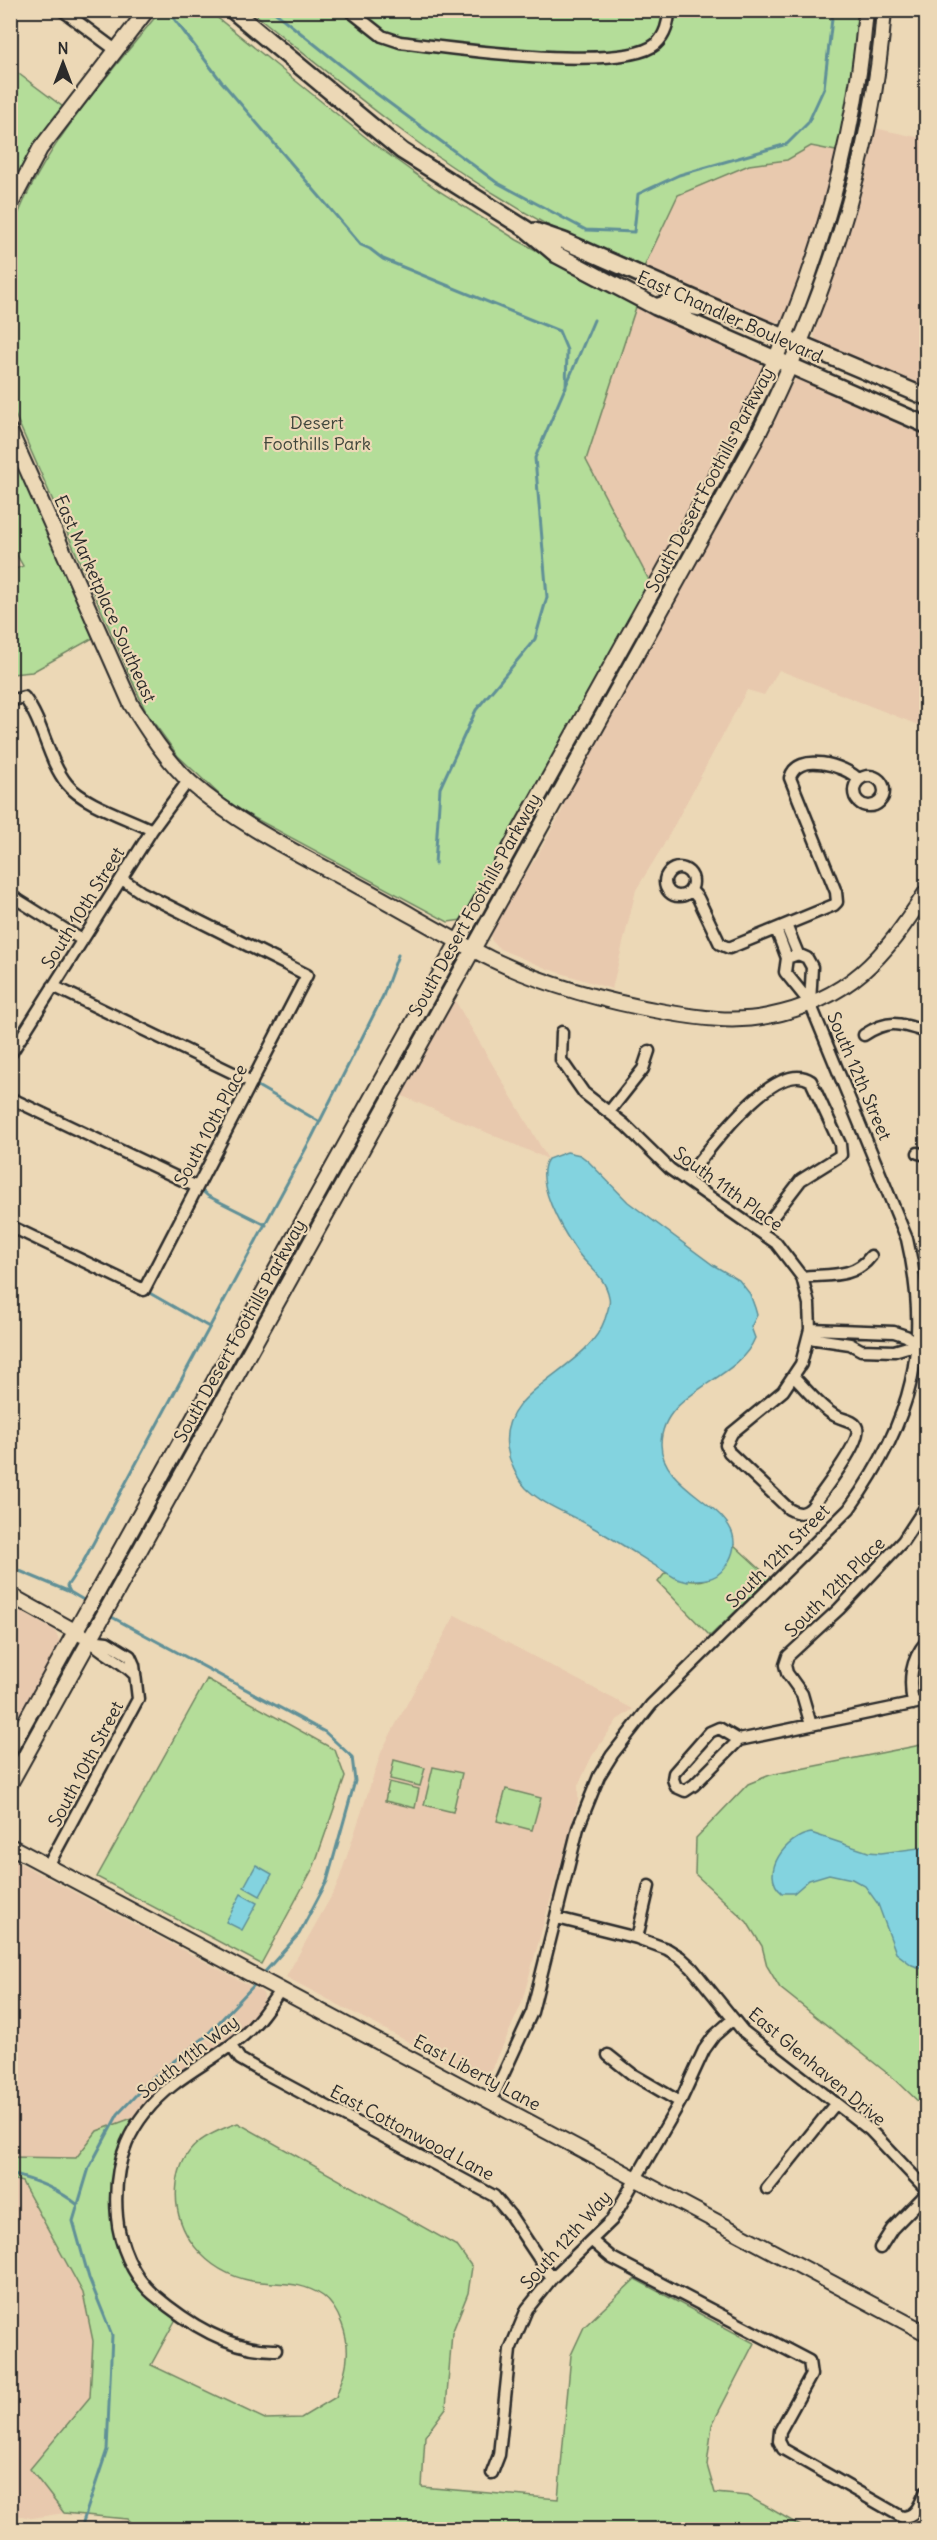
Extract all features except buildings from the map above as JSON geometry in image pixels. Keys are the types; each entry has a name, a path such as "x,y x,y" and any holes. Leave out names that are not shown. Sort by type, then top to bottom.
{"main road":[{"name":"East Chandler Boulevard","path":"232,10 402,150 526,229 557,255 656,308 927,424"},
{"name":"East Chandler Boulevard","path":"526,229 564,240 718,309 927,396"},
{"path":"656,308 670,302 718,309"}],"street":[{"path":"62,10 117,51"},
{"path":"10,206 40,149 147,10"},
{"path":"349,10 382,36 400,42 539,57 630,54 645,49 656,44 665,31 669,22 669,10"},
{"name":"South Desert Foothills Parkway","path":"10,1749 692,522 775,360 815,261 840,172 850,126 866,10"},
{"name":"South Desert Foothills Parkway","path":"10,1784 754,442 791,367 832,261 857,177 869,123 884,10"},
{"name":"East Marketplace Southeast","path":"10,431 131,704 154,740 189,781 253,828 473,950 564,988 637,1007 711,1019 766,1017 810,1003"},
{"path":"10,700 24,698 32,708 68,785 94,802 152,830"},
{"path":"691,890 698,898 716,938 724,947 735,946 837,902 836,892 790,783 792,773 804,766 822,762 853,773 859,780"},
{"name":"South 10th Street","path":"10,1055 152,830 189,781"},
{"name":"South 10th Place","path":"10,1226 144,1290 307,975 141,892 122,879"},
{"path":"10,896 82,940"},
{"path":"810,1003 848,985 867,969 892,943 924,901"},
{"name":"South 12th Street","path":"781,927 793,956"},
{"name":"South 12th Street","path":"793,956 807,958 812,967 810,1003"},
{"name":"South 12th Street","path":"492,2101 532,2012 583,1814 612,1755 651,1705 849,1509 873,1476 900,1424 922,1345 921,1272 810,1003 787,978 785,967 793,956"},
{"path":"53,986 252,1083"},
{"path":"864,1035 881,1024 892,1023 927,1032"},
{"name":"South 11th Place","path":"562,1032 561,1060 584,1094 625,1125 656,1157 781,1248 802,1277 809,1304 809,1334 794,1377 776,1397 732,1433 726,1445 729,1452 738,1457 789,1509 798,1513 807,1512 812,1507 851,1449 858,1437 858,1429 854,1423 834,1415 794,1377"},
{"path":"609,1113 644,1069 649,1051"},
{"path":"686,1179 726,1125 746,1106 786,1081 804,1076 812,1081 840,1144 841,1155 801,1180 761,1233"},
{"path":"10,1098 197,1187"},
{"path":"802,1277 847,1273 863,1268 871,1256"},
{"path":"809,1334 877,1330 906,1336 922,1345"},
{"path":"876,1350 877,1330"},
{"path":"809,1334 850,1344 861,1350 905,1350 922,1345"},
{"path":"210,1388 225,1396"},
{"name":"South 12th Place","path":"811,1725 802,1694 787,1673 785,1665 788,1656 890,1556 927,1506"},
{"path":"10,1595 90,1640"},
{"name":"South 10th Street","path":"48,1866 138,1699 134,1674 121,1655 99,1649 90,1640"},
{"path":"913,1704 912,1670 915,1659 927,1642"},
{"path":"739,1740 719,1728 710,1732 674,1773 673,1779 676,1786 685,1791 694,1785 739,1740 927,1701"},
{"name":"East Liberty Lane","path":"10,1846 927,2333"},
{"path":"637,1938 649,1886"},
{"name":"East Glenhaven Drive","path":"557,1918 637,1938 667,1949 680,1957 743,2031 870,2130 927,2189"},
{"name":"South 11th Way","path":"276,2349 260,2350 227,2340 172,2311 149,2291 124,2248 117,2224 115,2200 122,2157 137,2119 172,2086 231,2046 254,2026 277,1987"},
{"name":"South 12th Way","path":"492,2473 499,2455 510,2350 526,2309 552,2278 612,2220 680,2102 704,2050 714,2036 733,2019"},
{"name":"East Cottonwood Lane","path":"231,2046 240,2059 259,2070 494,2196 510,2215 552,2278"},
{"path":"608,2055 632,2074 680,2102"},
{"path":"767,2189 836,2103"},
{"path":"880,2248 892,2229 927,2193"},
{"path":"592,2241 612,2258 809,2361 812,2367 807,2384 780,2431 779,2441 783,2449 893,2512 909,2517 916,2512 927,2491"}],"shaded area":[{"path":"874,128 926,139 926,389 824,346 817,342 814,335 857,199"},
{"path":"811,146 841,152 829,198 785,320 774,323 644,267 677,195 749,165 787,160"},
{"path":"637,304 757,359 763,370 651,584 586,460"},
{"path":"797,379 806,379 830,393 926,436 926,728 779,670 764,695 747,690 663,846 636,890 612,989 548,969 500,949 491,940 490,929 537,856 562,811 569,789 789,385"},
{"path":"453,997 548,1159 400,1095"},
{"path":"11,1606 55,1631 61,1644 11,1734"},
{"path":"455,1615 633,1709 617,1720 592,1756 578,1786 578,1801 521,2005 492,2070 483,2076 469,2074 286,1977 337,1886 382,1750"},
{"path":"10,1858 262,1992 264,1996 263,2004 240,2031 147,2099 132,2118 97,2131 76,2159 11,2157"},
{"path":"10,2179 21,2182 83,2293 93,2341 90,2397 30,2469 64,2513 32,2518 11,2514"}],"green space":[{"name":"Desert Foothills Park","path":"160,11 209,11 374,144 439,191 517,240 637,304 586,460 651,584 462,920 448,922 247,814 223,798 178,756 146,712 13,410 10,236 38,174 56,145 75,117"},
{"path":"251,11 863,11 841,152 811,146 787,160 749,165 678,195 644,267 550,226 467,176 372,109"},
{"path":"11,68 63,107 33,147 11,187"},
{"path":"11,450 93,638 32,672 12,674 11,571 23,566 11,545"},
{"path":"734,1545 770,1578 710,1636 658,1582 666,1572 688,1580 708,1579 724,1567"},
{"path":"207,1679 335,1750 345,1777 314,1866 261,1964 97,1877"},
{"path":"926,1744 926,2109 897,2081 780,1988 767,1966 762,1946 747,1922 695,1874 696,1838 748,1784 770,1775"},
{"path":"394,1760 425,1768 420,1786 390,1779"},
{"path":"433,1767 462,1773 453,1812 424,1805"},
{"path":"389,1782 419,1789 415,1808 385,1801"},
{"path":"506,1789 541,1798 532,1830 497,1821"},
{"path":"132,2118 114,2176 112,2202 114,2227 122,2251 134,2274 152,2297 176,2319 151,2365 265,2419 301,2418 336,2397 346,2367 347,2349 342,2323 329,2301 306,2287 252,2281 220,2269 195,2247 180,2217 177,2183 184,2160 197,2143 238,2123 457,2246 472,2267 468,2293 452,2333 446,2408 425,2436 422,2487 558,2499 571,2355 584,2327 635,2279 754,2343 712,2425 707,2465 715,2493 748,2496 806,2529 138,2530 127,2519 64,2513 30,2469 90,2397 93,2341 83,2293 22,2182 11,2179 10,2157 76,2158 97,2131"}],"water":[{"path":"567,1152 580,1155 628,1202 713,1265 739,1280 750,1294 755,1308 757,1315 751,1327 755,1338 746,1353 733,1366 686,1399 674,1411 665,1426 661,1444 665,1462 676,1477 720,1515 730,1528 734,1543 729,1561 725,1568 711,1578 688,1580 688,1582 677,1579 584,1522 549,1505 522,1484 509,1458 508,1426 516,1409 530,1394 581,1353 595,1337 605,1319 609,1305 604,1283 570,1241 557,1218 547,1192 544,1168 548,1159"},
{"path":"811,1833 868,1852 881,1853 926,1847 926,1970 912,1965 896,1953 878,1904 865,1886 852,1879 829,1874 809,1880 794,1893 782,1893 775,1885 774,1866 778,1857 793,1841"},
{"path":"256,1865 272,1874 260,1896 244,1887"},
{"path":"241,1894 257,1903 242,1930 226,1922"}],"waterway":[{"path":"272,10 373,91 496,182 586,230 634,232 638,194 679,175 787,144 808,123 824,88 833,10"},
{"path":"169,12 221,81 361,245 383,259 559,331 567,350 566,388"},
{"path":"435,864 440,788 476,710 535,639 547,597 535,458 594,320"},
{"path":"87,1602 70,1592 67,1586 82,1564 312,1137 383,996 398,955"},
{"path":"254,1084 320,1122"},
{"path":"199,1188 208,1196 266,1225"},
{"path":"146,1291 209,1327"},
{"path":"10,1567 70,1592"},
{"path":"108,1615 325,1732 352,1757 355,1781 327,1881 299,1934 262,1975"},
{"path":"83,2522 107,2450 112,2335 89,2278 73,2221 89,2168 118,2114 152,2078 204,2038 256,1983"},
{"path":"10,2174 46,2186 63,2194 78,2205"}]}
